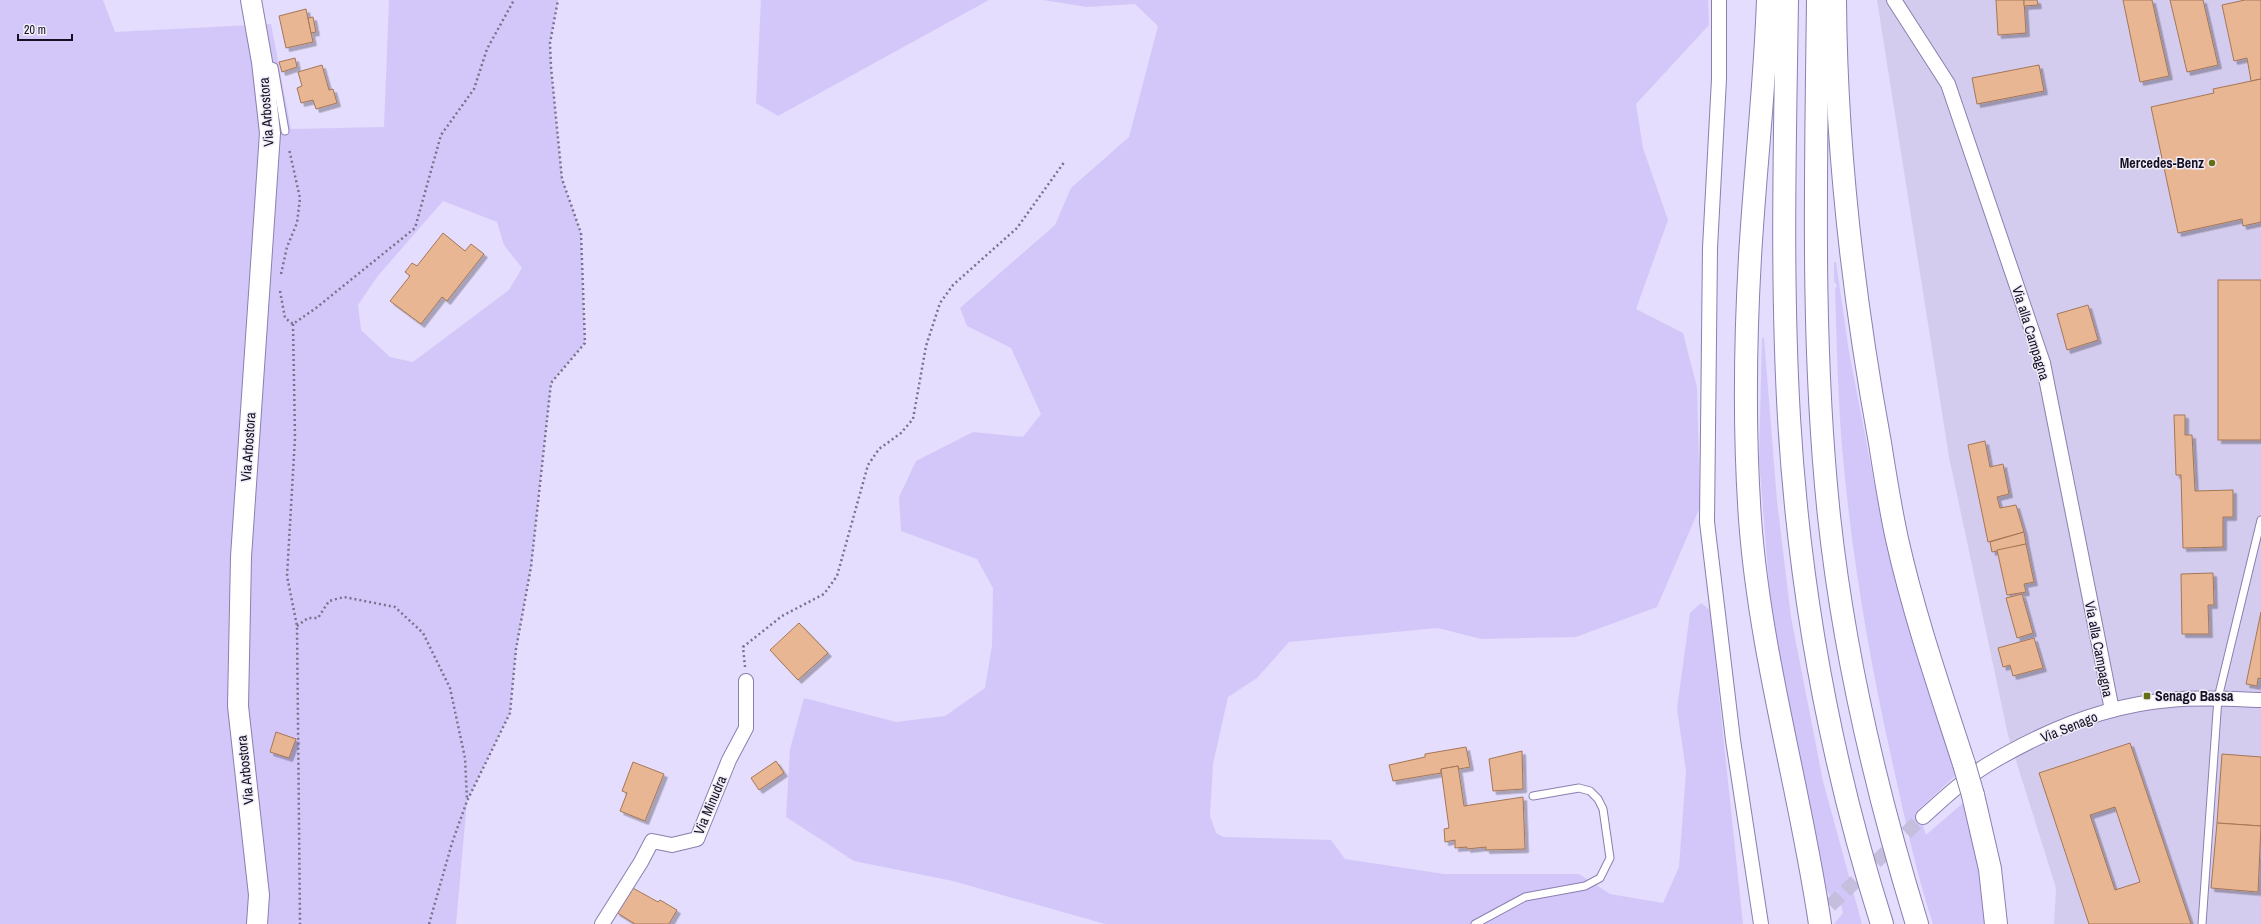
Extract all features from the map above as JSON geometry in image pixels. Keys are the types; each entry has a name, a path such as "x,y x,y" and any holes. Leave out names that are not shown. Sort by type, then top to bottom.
{"highway":[{"path":"1768,0 1750,258 1747,374 1748,485 1753,548 1764,631 1820,924"},
{"path":"1787,0 1784,280 1789,419 1797,516 1810,613 1826,706 1848,806 1882,924"},
{"path":"1818,0 1816,276 1821,417 1829,516 1849,652 1869,753 1894,849 1917,924"},
{"path":"1834,0 1836,94 1840,152 1849,245 1864,358 1897,539 1924,636 1973,795 1990,869 1996,924"}],"street":[{"name":"Via Arbostora","path":"251,0 262,62 270,133 241,557 238,706 259,895 257,924"},
{"path":"1719,0 1719,79 1710,248 1707,522 1733,740 1761,924"},
{"name":"Via alla Campagna","path":"1894,0 1948,84 2043,364 2112,710"},
{"name":"Via Minudra","path":"602,924 641,862 652,841 672,845 697,839 729,760 746,728 746,681"},
{"name":"Via Senago","path":"1923,817 1955,788 1986,766 2050,732 2112,710 2170,700 2218,698 2261,700"}],"lane":[{"path":"262,62 274,67 285,131"},
{"path":"2202,924 2218,698 2261,520"},
{"path":"1475,924 1525,897 1585,886 1600,878 1610,858 1603,809 1598,800 1590,791 1579,788 1533,796"}],"path":[{"path":"293,324 316,308 415,228 441,135 474,89 487,49 514,0"},
{"path":"428,924 452,843 467,801 510,713 516,649 532,559 551,383 585,343 581,233 562,179 551,67 550,43 558,0"},
{"path":"280,277 287,247 297,223 300,198 285,131"},
{"path":"746,681 743,648 782,616 824,594 837,576 868,465 880,449 901,433 913,419 926,346 940,303 953,285 1017,228 1065,161"},
{"path":"279,285 285,318 293,324"},
{"path":"293,324 295,438 287,576 297,626 300,924"},
{"path":"297,626 308,618 318,618 329,601 344,597 395,606 423,633 450,688 465,758 467,801"}],"shaded area":[{"path":"0,0 103,0 115,32 271,24 291,129 384,127 389,0 558,0 550,43 551,67 562,179 581,233 585,343 551,383 531,567 516,649 510,713 467,801 456,924 0,924","holes":["443,201 497,222 504,245 522,268 509,290 413,362 390,357 361,330 358,305 377,277"]},
{"path":"761,0 989,0 778,116 756,103"},
{"path":"1043,0 1708,0 1709,25 1636,104 1643,148 1668,220 1636,309 1683,333 1697,387 1700,507 1657,607 1576,637 1481,639 1438,628 1289,642 1257,678 1228,697 1213,764 1210,816 1216,833 1223,837 1331,840 1345,859 1444,874 1579,874 1610,894 1663,903 1679,867 1686,771 1677,709 1690,613 1701,603 1710,610 1743,924 1105,924 953,881 854,861 786,817 790,749 804,698 896,722 945,716 985,688 992,646 993,588 977,559 901,531 899,497 916,461 973,432 1023,437 1041,414 1011,348 967,326 960,308 1055,225 1071,188 1129,137 1158,26 1135,4 1087,7"},
{"path":"1877,0 2261,0 2261,924 2054,924 2056,888 2008,735 1949,457"},
{"path":"1834,262 1836,262 1849,352 1879,508 1955,776 1918,810 1926,835 1963,803 1977,861 1985,924 1933,924 1903,812 1871,660 1858,583 1848,507 1840,424 1835,290 1837,285 1834,281"},
{"path":"1762,338 1764,338 1777,501 1791,617 1823,781 1862,924 1834,924 1843,913 1837,890 1830,896 1825,886 1805,794 1771,609 1759,459"}],"building":[{"path":"1996,0 2024,0 2026,33 1998,35"},
{"path":"2024,0 2037,0 2038,5 2024,6"},
{"path":"2123,0 2152,0 2169,76 2140,82"},
{"path":"2170,0 2203,0 2218,65 2187,72"},
{"path":"2245,0 2261,0 2261,79 2251,81 2247,58 2234,61 2222,5"},
{"path":"306,9 313,42 286,48 279,16"},
{"path":"313,17 316,32 311,33 308,18"},
{"path":"295,58 297,67 282,72 279,62"},
{"path":"322,65 329,90 333,89 337,103 316,109 313,100 301,103 297,88 302,86 298,72"},
{"path":"2039,65 2044,91 1977,104 1972,78"},
{"name":"Mercedes-Benz","path":"2261,79 2261,222 2243,226 2242,219 2178,233 2151,107 2214,93 2213,89"},
{"path":"443,233 465,251 471,244 484,254 447,301 442,297 421,324 390,301 410,276 405,272 412,263 417,266"},
{"path":"2218,280 2261,280 2261,440 2218,440"},
{"path":"2088,305 2098,340 2067,350 2057,314"},
{"path":"2174,415 2185,415 2185,435 2192,435 2195,491 2233,490 2233,517 2223,517 2223,547 2183,548 2181,475 2176,475"},
{"path":"1985,441 1990,467 2003,464 2009,494 1997,497 2000,508 2016,505 2024,532 1988,542 1968,445"},
{"path":"2024,532 2026,544 1992,552 1990,542"},
{"path":"2026,544 2034,582 2024,584 2026,592 2007,595 1997,550"},
{"path":"2213,573 2214,605 2208,605 2209,634 2182,634 2181,574"},
{"path":"2022,594 2033,633 2017,638 2006,598"},
{"path":"2261,612 2261,679 2258,678 2257,686 2246,684"},
{"path":"799,623 828,653 798,680 770,650"},
{"path":"2034,638 2043,668 2013,676 2010,665 2003,667 1998,648"},
{"path":"276,732 296,739 289,758 270,752"},
{"path":"2130,743 2191,924 2089,924 2039,773","holes":["2115,807 2140,882 2115,890 2090,815"]},
{"path":"1466,747 1470,767 1459,769 1458,766 1441,769 1441,773 1393,781 1389,765 1425,757 1425,754"},
{"path":"1522,751 1523,789 1493,791 1489,759"},
{"path":"2222,754 2261,757 2261,826 2217,823"},
{"path":"776,761 784,773 759,790 751,778"},
{"path":"633,762 664,774 645,821 620,811 627,793 622,791"},
{"path":"1458,766 1464,806 1523,797 1525,849 1486,850 1486,847 1467,849 1467,847 1455,848 1455,840 1445,842 1444,829 1449,828 1441,769"},
{"path":"2217,823 2261,826 2258,892 2211,888"},
{"path":"631,887 658,902 660,900 677,910 669,924 635,924 616,912"}],"tunnel":[{"path":"1815,920 1923,817"}],"place":[{"name":"Mercedes-Benz","path":"2212,163"},
{"name":"Senago Bassa","path":"2147,696"}]}
